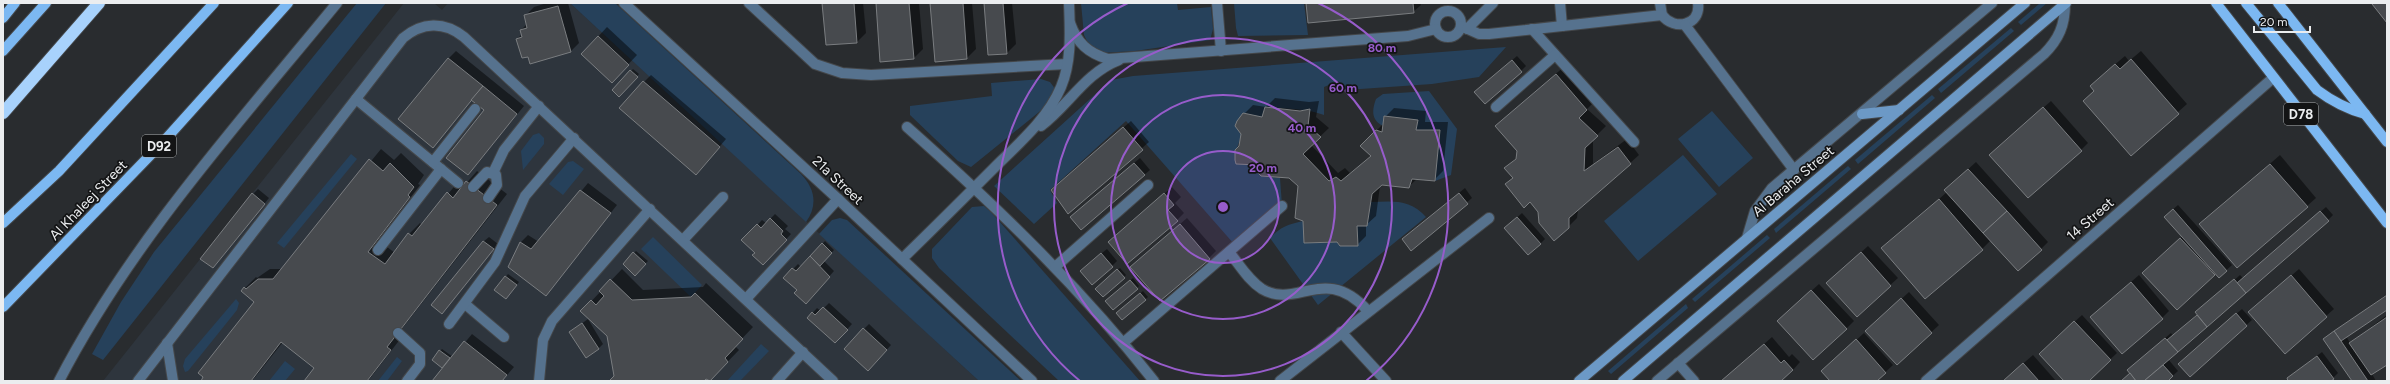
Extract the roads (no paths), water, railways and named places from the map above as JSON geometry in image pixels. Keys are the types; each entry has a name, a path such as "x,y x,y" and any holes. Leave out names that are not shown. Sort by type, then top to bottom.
{"highway":[{"path":"3,113 99,3"}],"main road":[{"path":"3,18 15,3"},
{"path":"3,51 46,3"},
{"path":"3,223 59,170 214,3"},
{"name":"Al Khaleej Street","path":"3,307 164,141 288,3"},
{"name":"D78","path":"2216,3 2387,223"},
{"path":"2246,3 2317,90 2337,104 2365,114"},
{"path":"2278,3 2387,142"}],"street":[{"path":"59,381 95,316 148,238 336,3"},
{"name":"21a Street","path":"624,3 838,199 1032,381"},
{"path":"749,3 814,64 842,73 879,74 1067,64"},
{"path":"902,259 1027,135 1052,105 1062,87 1067,64 1070,23 1069,3"},
{"path":"1217,3 1221,51"},
{"path":"1493,3 1464,28 1452,36 1442,35 1436,29 1436,20 1440,14 1453,7 1464,28 1479,34 1662,15"},
{"path":"1560,3 1562,26"},
{"path":"1660,3 1662,15 1671,24 1685,25 1696,15 1698,3"},
{"path":"1747,238 1755,212 1772,188 1862,114 1992,3"},
{"name":"Al Baraha Street","path":"1579,381 2025,3"},
{"path":"1657,381 2044,54 2054,44 2061,32 2066,3"},
{"path":"1623,381 2066,3"},
{"path":"1070,23 1075,36 1084,47 1095,55 1108,59 1408,36 1436,29"},
{"path":"138,381 403,38 416,28 433,24 454,29 464,37 833,381"},
{"path":"1685,25 1794,170"},
{"path":"1532,29 1634,142"},
{"path":"1496,107 1555,55"},
{"path":"1027,135 1054,116 1097,71 1122,59"},
{"name":"14 Street","path":"1926,381 2273,78"},
{"path":"356,99 458,183"},
{"path":"493,173 504,150 539,106"},
{"path":"378,250 475,109"},
{"path":"1862,114 1899,110"},
{"path":"906,127 975,187 1055,267 1123,343 1154,381"},
{"path":"449,324 495,262 525,196 574,138"},
{"path":"473,187 484,174 493,173"},
{"path":"488,198 498,181 493,173"},
{"path":"1055,267 1148,185"},
{"path":"683,240 723,196"},
{"path":"746,299 838,199"},
{"path":"1123,343 1282,206"},
{"path":"539,381 543,340 552,321 650,209"},
{"path":"1280,381 1489,218"},
{"path":"1230,252 1253,282 1264,290 1276,294 1320,288 1339,289 1356,298 1368,311"},
{"path":"465,304 504,337"},
{"path":"398,332 420,353 420,364 407,381"},
{"path":"1341,332 1386,381"},
{"path":"167,343 173,381"},
{"path":"777,381 803,352"},
{"path":"1678,363 1694,381"}]}
